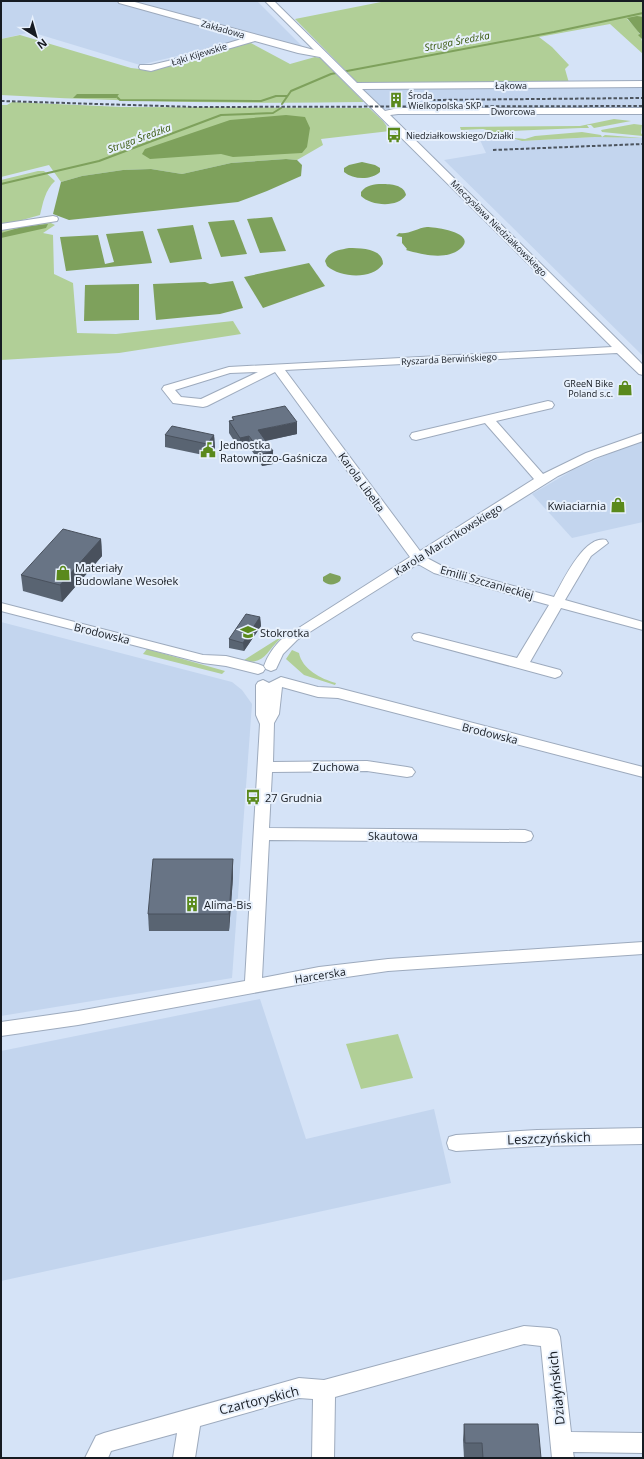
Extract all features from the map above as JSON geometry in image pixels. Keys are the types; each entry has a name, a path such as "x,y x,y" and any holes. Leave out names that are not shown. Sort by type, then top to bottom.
{"street":[{"name":"Zakładowa","path":"122,1 298,50 324,55"},
{"name":"Mieczysława Niedziałkowskiego","path":"269,1 643,372"},
{"name":"Łąki Kijewskie","path":"143,67 151,68 171,63 254,38"},
{"name":"Łąkowa","path":"353,84 643,84"},
{"name":"Dworcowa","path":"383,114 398,111 643,111"},
{"name":"Dworcowa","path":"595,111 643,119"},
{"path":"1,227 53,219"},
{"name":"Ryszarda Berwińskiego","path":"277,367 203,403 177,400 168,389 229,370 277,367 621,350"},
{"name":"Karola Libelta","path":"277,367 418,558"},
{"path":"416,436 548,405"},
{"path":"488,419 541,480"},
{"name":"Karola Marcinkowskiego","path":"269,677 274,655 288,640 541,480 570,464 612,447 643,437"},
{"path":"521,664 586,554 601,543"},
{"name":"Emilii Szczanieckiej","path":"418,558 439,570 643,626"},
{"name":"Brodowska","path":"1,607 203,659 221,667 269,677 318,692 338,693 643,772"},
{"path":"419,637 555,673"},
{"path":"253,987 262,834 264,767 267,724 272,714 269,677"},
{"name":"Zuchowa","path":"264,767 367,766 407,772"},
{"name":"Skautowa","path":"262,834 525,836"},
{"name":"Harcerska","path":"1,1029 78,1018 319,974 388,965 643,948"},
{"name":"Leszczyńskich","path":"456,1143 537,1138 643,1136"},
{"name":"Czartoryskich","path":"96,1458 104,1443 299,1388 324,1390 524,1335"},
{"name":"Działyńskich","path":"524,1335 550,1337 562,1450 643,1443"},
{"path":"323,1458 324,1390"},
{"path":"184,1458 190,1419"}],"shaded area":[{"path":"1,1 257,1 304,48 259,36 140,65 31,32 1,39"},
{"path":"386,1 643,1 643,17 627,19 640,35 643,54 610,24 539,37 552,47 569,65 565,69 569,83 358,83 295,19"},
{"path":"637,16 643,17 643,40 627,18"},
{"path":"20,35 131,68 148,70 172,65 249,42 290,64 315,57 320,58 364,102 182,102 1,95 1,39"},
{"path":"643,86 643,109 383,109 360,87"},
{"path":"77,94 119,94 116,98 73,98"},
{"path":"12,102 122,107 369,108 383,121 390,131 321,139 323,145 297,160 286,159 231,163 182,174 151,169 123,170 82,176 61,182 49,165 1,177 1,105 7,105"},
{"path":"286,115 305,117 310,128 307,147 302,153 233,157 221,154 150,159 142,154 145,149 230,120"},
{"path":"614,119 631,121 594,128 591,125 587,125 589,128 510,131 510,133 501,134 483,129 461,130 460,127 580,126"},
{"path":"634,124 642,125 641,133 643,136 602,132 601,130"},
{"path":"582,132 601,135 602,137 605,135 643,138 595,137 522,141 515,139 525,139 535,136"},
{"path":"595,137 643,138 643,356 444,160 486,153 480,140 511,139 522,141"},
{"path":"286,159 297,160 302,165 301,176 238,202 69,220 53,214 61,182 82,176 123,170 151,169 182,174 231,163"},
{"path":"362,162 375,165 380,168 380,172 367,178 357,178 344,172 344,168 349,165"},
{"path":"38,171 44,171 55,181 43,201 40,215 1,226 1,180"},
{"path":"382,184 400,187 406,195 397,202 391,204 378,204 361,196 361,192 368,186"},
{"path":"272,217 286,251 260,253 247,219"},
{"path":"234,220 247,254 221,257 208,222"},
{"path":"49,222 55,225 43,233 53,235 54,274 73,283 77,333 116,334 233,321 241,334 119,353 1,360 1,229"},
{"path":"48,224 46,228 1,238 1,233 22,227"},
{"path":"193,225 202,259 170,263 157,229"},
{"path":"427,227 454,232 464,239 464,243 460,249 454,253 433,256 406,250 407,249 402,243 402,237 396,236 399,233 406,233"},
{"path":"143,231 152,263 66,271 60,237 98,235 105,264 114,262 106,234"},
{"path":"342,249 365,249 375,252 382,259 383,264 372,273 356,276 340,273 327,266 325,261 329,255"},
{"path":"309,263 325,286 263,308 244,277"},
{"path":"233,281 243,308 220,314 156,320 153,284 205,282 210,284"},
{"path":"139,284 139,320 84,321 85,285"},
{"path":"643,441 643,522 572,538 532,494 573,470 617,450"},
{"path":"330,573 340,576 340,581 332,584 325,583 323,581 323,577"},
{"path":"1,622 232,682 242,690 252,704 232,978 1,1016"},
{"path":"279,638 280,639 260,659 256,661 241,662"},
{"path":"147,649 225,671 222,674 143,654"},
{"path":"292,650 299,653 304,664 308,668 318,676 336,683 335,685 304,675 286,659"},
{"path":"260,999 306,1139 434,1109 451,1183 1,1281 1,1051"},
{"path":"398,1034 413,1078 361,1089 346,1044"}],"building":[{"path":"285,406 297,422 258,430 273,451 262,454 249,436 240,438 229,421 234,420 232,417"},
{"path":"172,426 214,435 207,444 165,435"},
{"path":"63,529 101,539 60,585 21,575"},
{"path":"246,614 260,617 243,643 229,639"},
{"name":"Alima-Bis","path":"153,859 233,859 229,914 148,914"},
{"path":"464,1424 538,1424 541,1458 483,1458 482,1443 465,1443"}],"waterway":[{"name":"Struga Średzka","path":"282,104 291,91 331,74 554,32 643,13"},
{"path":"117,97 120,100 261,101 276,96 287,96"},
{"name":"Struga Średzka","path":"1,184 99,161 221,115 273,113 281,108"}],"railway":[{"path":"432,100 643,98"},
{"path":"1,101 195,107 643,106"},
{"path":"493,150 643,144"}],"place":[{"name":"Środa Wielkopolska SKP","path":"396,100"},
{"name":"Niedziałkowskiego/Działki","path":"394,135"},
{"name":"GReeN Bike Poland s.c.","path":"625,388"},
{"name":"Jednostka Ratowniczo-Gaśnicza","path":"208,450"},
{"name":"Kwiaciarnia","path":"618,505"},
{"name":"Materiały Budowlane Wesołek","path":"63,573"},
{"name":"Stokrotka","path":"248,632"},
{"name":"27 Grudnia","path":"253,797"},
{"name":"Alima-Bis","path":"192,904"}]}
